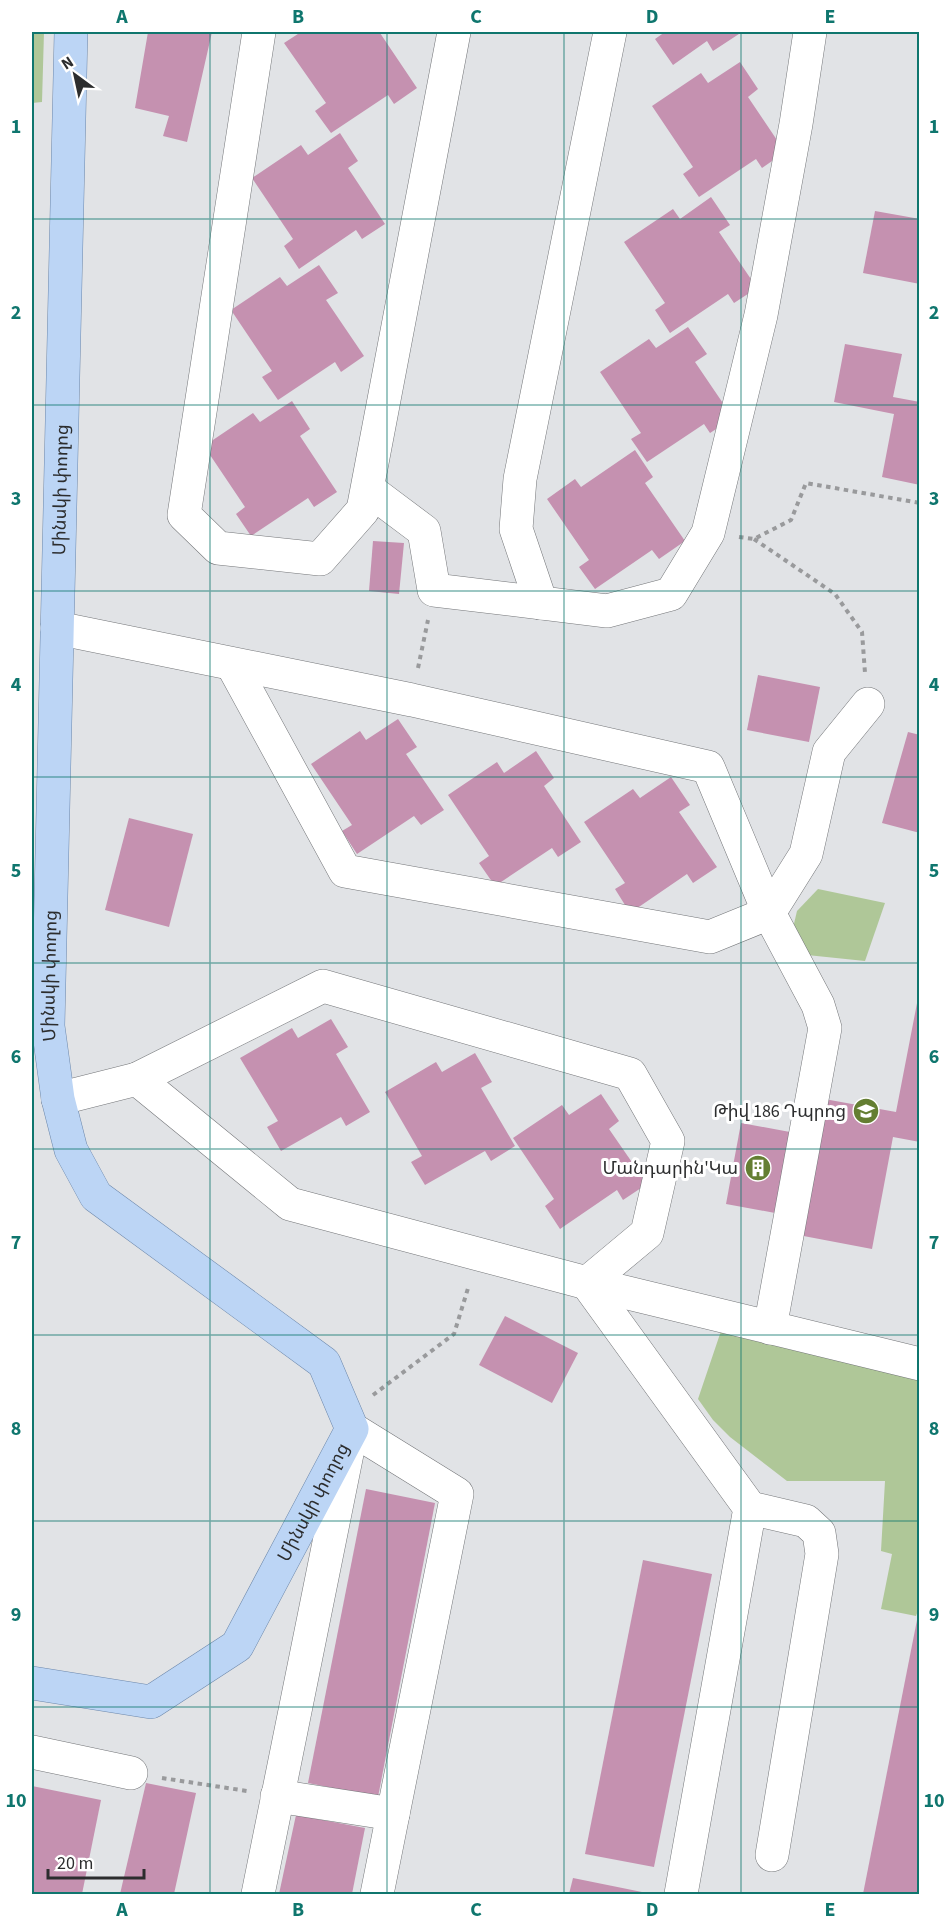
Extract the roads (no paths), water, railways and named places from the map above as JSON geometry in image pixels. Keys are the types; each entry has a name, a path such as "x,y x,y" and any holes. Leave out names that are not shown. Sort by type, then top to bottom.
{"main road":[{"name":"Մինսկի փողոց","path":"32,1683 151,1702 237,1646 349,1422 324,1364 96,1196 71,1150 58,1099 48,1026 71,32"}],"lane":[{"path":"259,32 184,515 218,548 320,559 363,510 454,32"},
{"path":"541,603 516,529 520,479 610,32"},
{"path":"368,489 424,531 434,590 607,611 671,594 708,533 761,315 796,124 810,32"},
{"path":"57,628 412,700 708,767 769,913 818,1005 825,1028 770,1328"},
{"path":"232,664 345,871 710,937 769,913 806,854 829,752 868,704"},
{"path":"58,1099 136,1079 323,986 630,1074 668,1141 647,1233 587,1283"},
{"path":"136,1079 290,1204 587,1283 920,1364"},
{"path":"587,1283 750,1508 806,1521 819,1533 822,1554 772,1855"},
{"path":"258,1894 349,1422 457,1494 376,1894"},
{"path":"681,1894 750,1508"},
{"path":"32,1752 131,1773"},
{"path":"277,1796 393,1814"}],"place":[{"name":"Թիվ 186 Դպրոց","path":"866,1111"},
{"name":"Մանդարին'Կա","path":"758,1168"}]}
